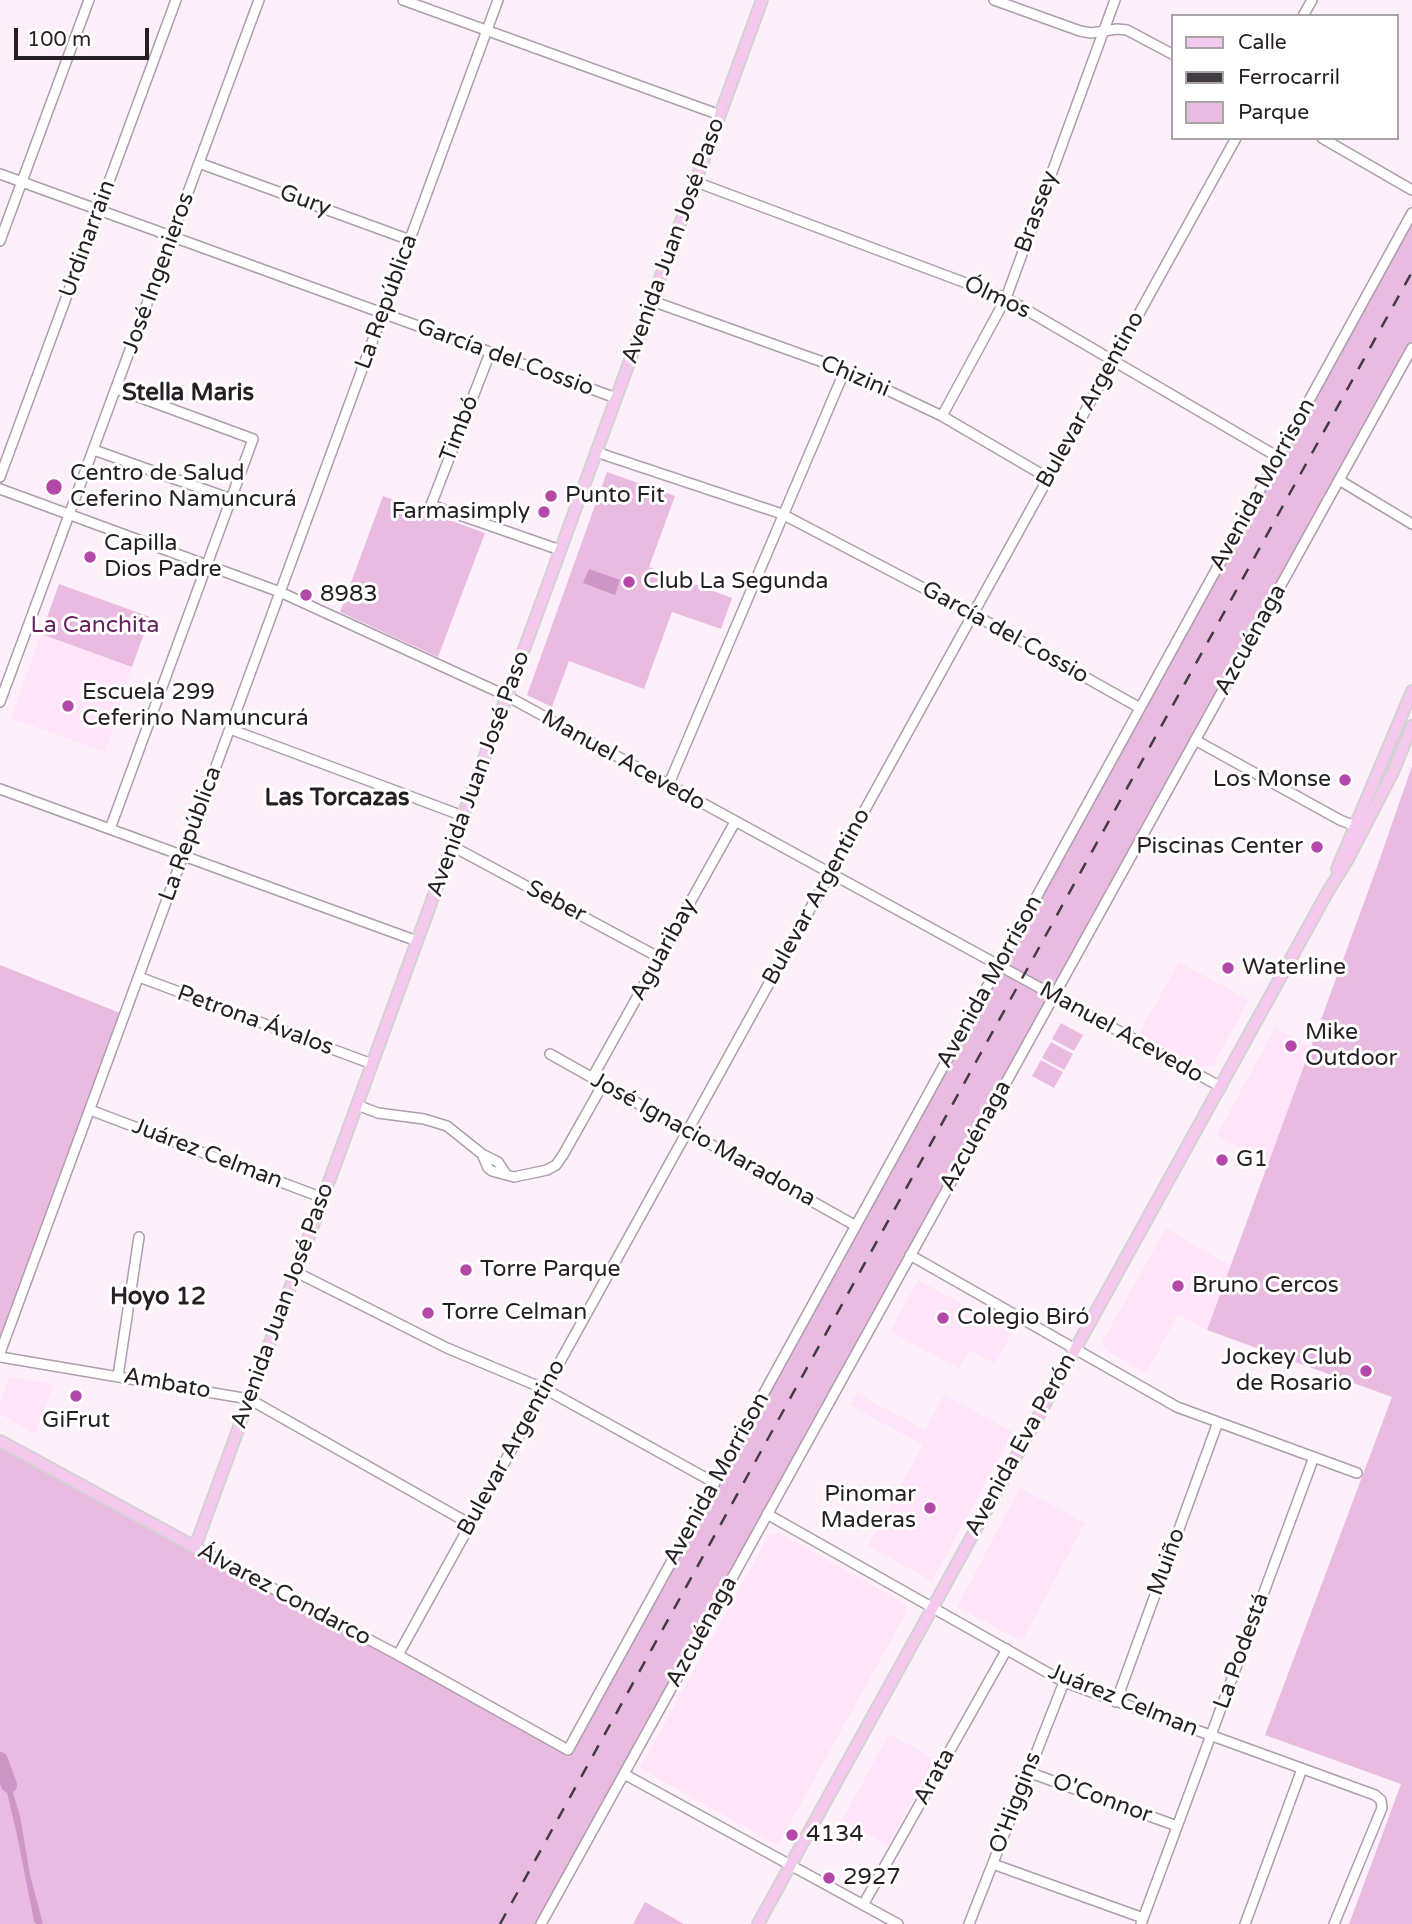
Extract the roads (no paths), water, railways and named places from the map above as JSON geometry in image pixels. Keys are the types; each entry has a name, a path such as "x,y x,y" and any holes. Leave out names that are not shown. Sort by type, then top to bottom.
{"main road":[{"name":"Avenida Juan José Paso","path":"195,1547 762,0"},
{"name":"Avenida Eva Perón","path":"1359,827 1412,691"},
{"name":"Avenida Eva Perón","path":"758,1924 1327,893 1412,726"},
{"name":"Álvarez Condarco","path":"0,1441 195,1547"}],"street":[{"path":"0,241 89,0"},
{"name":"Urdinarrain","path":"0,477 176,0"},
{"name":"José Ingenieros","path":"0,702 259,0"},
{"path":"403,0 720,115"},
{"name":"La República","path":"0,1355 498,0"},
{"path":"994,0 1080,31 1091,33 1128,30 1170,53"},
{"name":"Brassey","path":"942,416 1006,298 1115,0"},
{"name":"Bulevar Argentino","path":"398,1655 1235,140"},
{"path":"1325,140 1412,190"},
{"name":"Gury","path":"199,163 410,240"},
{"name":"García del Cossio","path":"0,174 616,398"},
{"name":"Ólmos","path":"695,182 1006,298 1278,457"},
{"name":"Avenida Morrison","path":"568,1750 1412,213"},
{"name":"Chizini","path":"652,301 845,370 942,416 1048,478"},
{"name":"Azcuénaga","path":"541,1924 1412,348"},
{"name":"Timbó","path":"490,353 431,505 560,550"},
{"path":"668,786 845,370"},
{"path":"110,829 253,439 117,389"},
{"path":"94,450 231,499"},
{"name":"García del Cossio","path":"596,452 782,514 972,614 1140,708"},
{"path":"1339,480 1412,524"},
{"name":"Manuel Acevedo","path":"0,489 280,592 507,696 1221,1087"},
{"path":"230,729 463,816"},
{"path":"1195,740 1340,820 1359,827"},
{"path":"0,789 417,941"},
{"name":"Aguaribay","path":"592,1077 735,822"},
{"name":"Seber","path":"452,846 660,958"},
{"name":"Petrona Ávalos","path":"139,977 372,1064"},
{"name":"José Ignacio Maradona","path":"550,1054 856,1226"},
{"path":"357,1105 379,1113 447,1126 482,1154 488,1168 522,1177 556,1165 603,1084"},
{"name":"Juárez Celman","path":"90,1110 323,1198"},
{"path":"118,1376 139,1237"},
{"path":"910,1255 1177,1407 1357,1473"},
{"path":"296,1272 447,1348 545,1389 715,1483"},
{"name":"Ambato","path":"0,1355 249,1398 470,1524"},
{"name":"Muiño","path":"1116,1702 1218,1422"},
{"name":"La Podestá","path":"1142,1921 1314,1457"},
{"name":"Juárez Celman","path":"767,1514 1064,1682 1375,1795 1381,1800 1382,1808 1334,1924"},
{"name":"Álvarez Condarco","path":"195,1547 398,1655 568,1750"},
{"name":"Arata","path":"863,1905 1007,1649"},
{"name":"O'Higgins","path":"969,1924 1064,1682"},
{"path":"1245,1924 1302,1769"},
{"name":"O'Connor","path":"1028,1772 1177,1826"},
{"path":"624,1774 898,1924"},
{"path":"993,1864 1142,1921"}],"waterway":[{"path":"0,1760 9,1785"}],"railway":[{"path":"500,1924 1412,272"}],"place":[{"name":"Centro de Salud Ceferino Namuncurá","path":"54,487"},
{"name":"Punto Fit","path":"551,496"},
{"name":"Farmasimply","path":"544,512"},
{"name":"Capilla Dios Padre","path":"90,557"},
{"name":"Club La Segunda","path":"629,582"},
{"name":"8983","path":"306,595"},
{"name":"Escuela 299 Ceferino Namuncurá","path":"68,706"},
{"name":"Los Monse","path":"1345,780"},
{"name":"Piscinas Center","path":"1317,847"},
{"name":"Waterline","path":"1228,968"},
{"name":"Mike Outdoor","path":"1291,1046"},
{"name":"G1","path":"1222,1160"},
{"name":"Torre Parque","path":"466,1270"},
{"name":"Bruno Cercos","path":"1178,1286"},
{"name":"Torre Celman","path":"428,1313"},
{"name":"Colegio Biró","path":"943,1318"},
{"name":"Jockey Club de Rosario","path":"1366,1371"},
{"name":"GiFrut","path":"76,1396"},
{"name":"Pinomar Maderas","path":"930,1508"},
{"name":"4134","path":"792,1835"},
{"name":"2927","path":"829,1878"}],"district":[{"name":"Stella Maris","path":"188,394"},
{"name":"Las Torcazas","path":"337,799"},
{"name":"Hoyo 12","path":"158,1298"}],"park label":[{"name":"La Canchita","path":"95,626"}]}
